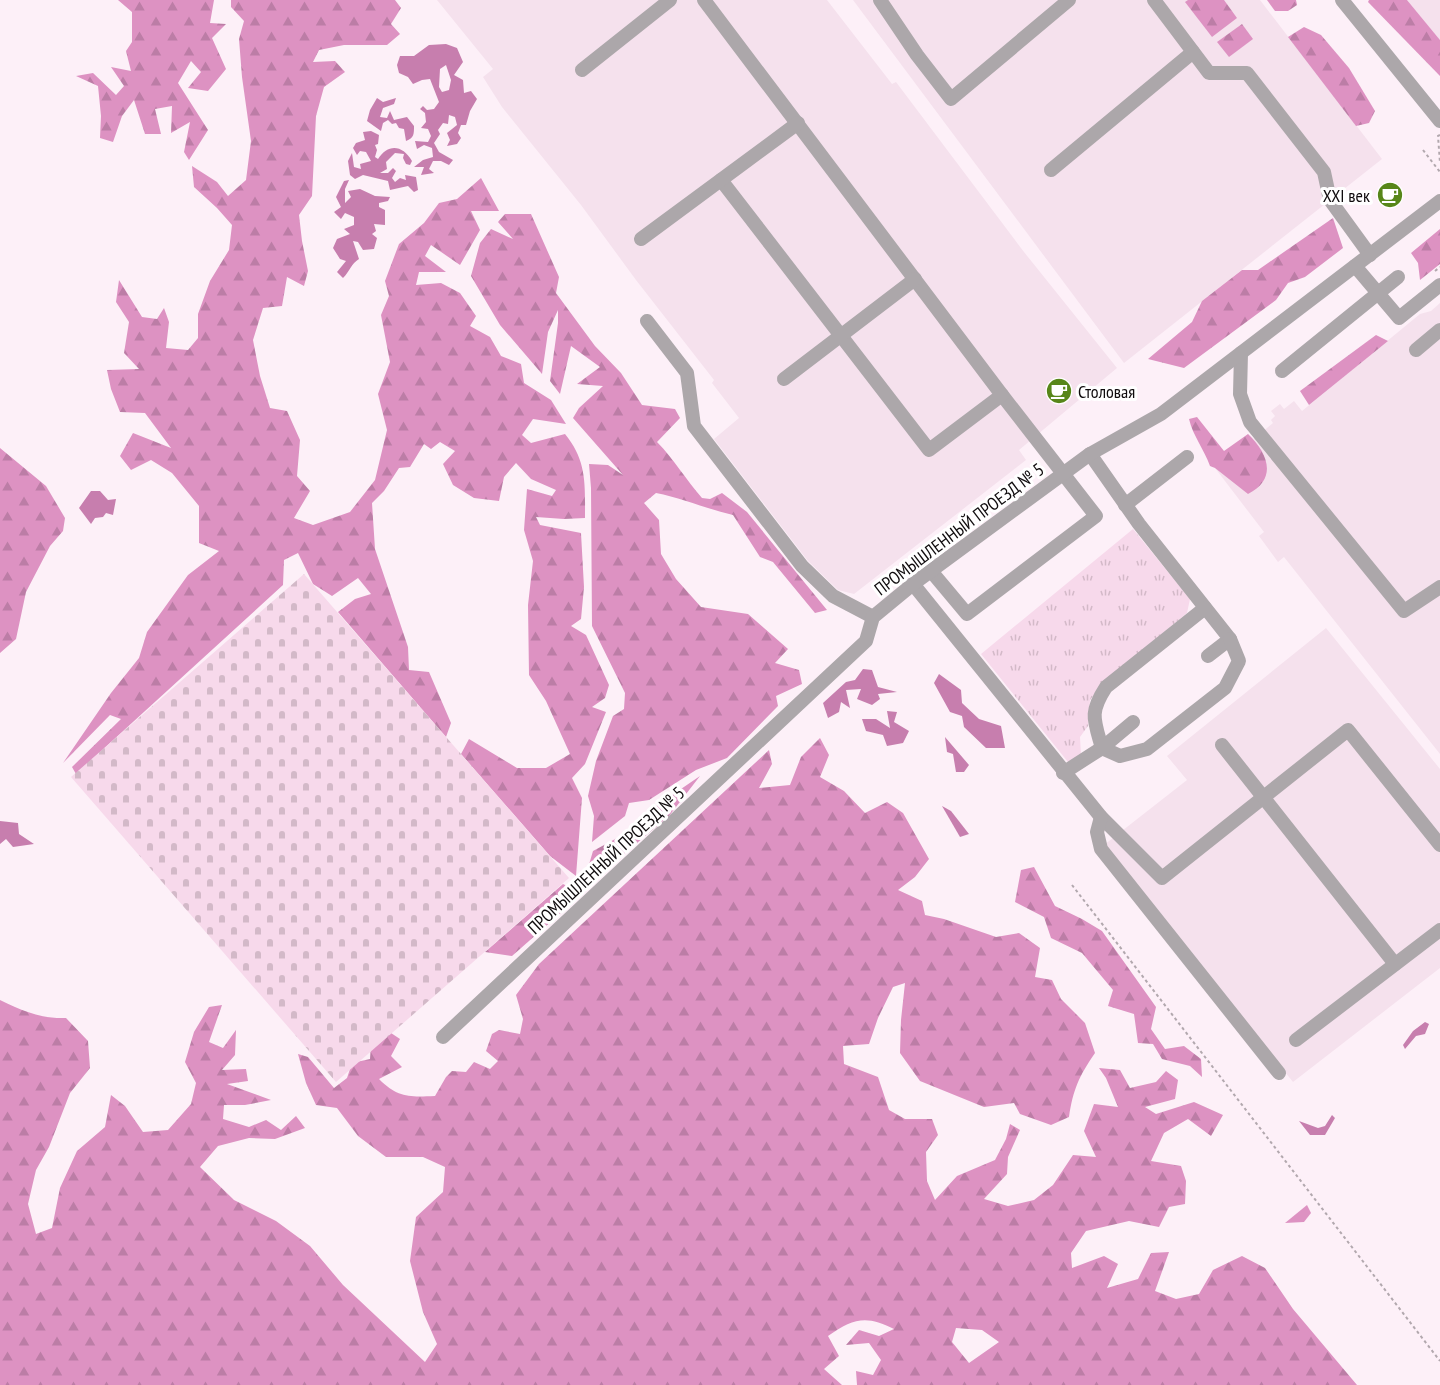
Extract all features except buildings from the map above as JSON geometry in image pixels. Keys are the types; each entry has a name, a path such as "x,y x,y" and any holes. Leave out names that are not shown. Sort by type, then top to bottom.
{"street":[{"path":"582,70 670,0"},
{"path":"704,0 1096,516 967,614 931,571"},
{"path":"879,0 951,99 1069,0"},
{"path":"1154,0 1209,73 1247,73 1324,172 1330,200 1370,255"},
{"path":"1342,0 1440,121"},
{"path":"1051,170 1193,52"},
{"path":"641,239 798,123"},
{"path":"721,180 929,450 1002,395"},
{"name":"ПРОМЫШЛЕННЫЙ ПРОЕЗД № 5","path":"443,1037 866,641 873,617 913,584 1090,454 1161,414 1440,201"},
{"path":"1355,266 1399,318 1440,285"},
{"path":"1282,371 1398,277"},
{"path":"784,379 915,279"},
{"path":"647,321 687,373 694,426 802,566 833,596 873,617"},
{"path":"1416,350 1440,330"},
{"path":"1241,353 1240,394 1250,422 1404,611 1440,587"},
{"path":"1090,454 1125,505 1230,639 1239,661 1226,688 1147,749 1120,756 1102,748"},
{"path":"1125,505 1187,457"},
{"path":"913,584 1101,817 1162,878 1348,730 1440,845"},
{"path":"1102,748 1094,718 1096,703 1106,687 1205,608"},
{"path":"1208,656 1230,639"},
{"path":"1064,773 1102,748 1133,722"},
{"path":"1222,745 1395,964"},
{"path":"1101,817 1097,832 1101,849 1279,1073"},
{"path":"1296,1040 1440,930"}],"path":[{"path":"1440,135 1438,136 1440,163"},
{"path":"1423,150 1440,172"},
{"path":"1072,885 1440,1361"}],"shaded area":[{"path":"437,0 827,0 892,84 896,82 1024,252 1117,368 1019,450 1026,460 854,594 838,590 808,561 714,439 739,418 712,383 714,380 581,205 502,107 483,77 493,69"},
{"path":"853,0 1260,0 1382,159 1124,363"},
{"path":"1407,0 1440,0 1440,40"},
{"path":"446,44 457,48 463,62 454,75 463,80 464,93 471,91 477,99 466,125 461,125 458,133 461,138 457,144 447,146 450,140 447,133 457,125 455,117 449,115 448,124 443,123 438,130 440,134 434,143 439,152 453,160 449,165 441,161 433,161 429,169 434,173 421,175 424,167 414,167 423,160 433,157 432,148 424,145 417,149 415,141 428,142 431,136 428,129 421,128 426,122 425,113 420,109 423,106 427,110 434,109 439,102 430,79 413,84 408,77 399,73 397,65 400,56 414,56 429,45","holes":["446,65 451,80 449,90 442,92 439,87 440,69"]},
{"path":"377,98 383,102 396,98 394,104 383,108 380,117 387,118 390,111 394,120 407,117 414,126 411,139 406,141 404,129 399,128 396,123 392,124 388,120 383,123 381,131 367,121"},
{"path":"371,131 379,135 378,144 375,145 377,150 375,157 378,159 386,150 395,148 404,152 412,161 410,165 406,164 404,154 395,153 386,162 387,169 380,173 388,173 393,168 396,171 392,178 395,182 400,178 406,180 405,175 416,177 418,190 414,192 408,186 390,190 388,181 363,175 355,179 350,175 348,161 352,153 354,167 361,169 360,164 371,161 366,152 360,151 357,155 353,148 356,143 365,140 363,132"},
{"path":"349,180 345,189 345,203 351,197 348,191 360,189 375,196 390,197 388,201 379,203 379,207 385,210 385,225 374,224 376,231 372,234 377,238 374,249 363,250 358,242 353,241 359,259 343,278 337,272 346,261 340,259 333,248 337,239 350,234 344,229 354,225 354,217 345,213 341,219 334,212 341,207 336,197 344,181"},
{"path":"1440,303 1440,754 1284,557 1278,562 1259,536 1264,532 1215,468 1248,434 1254,439 1273,423 1271,420 1275,416 1271,411 1280,404 1284,409 1294,401 1302,411 1420,314 1431,311"},
{"path":"91,491 100,491 108,500 116,499 113,515 106,513 103,517 95,518 91,524 79,508"},
{"path":"1326,628 1440,769 1440,968 1293,1082 1104,845 1187,780 1167,756"},
{"path":"863,669 872,670 878,687 897,692 878,694 880,699 872,705 857,699 861,689 846,690 850,708 841,702 839,712 828,718 823,703 846,682 855,680"},
{"path":"939,674 961,690 962,703 979,719 1001,726 1005,748 986,748 964,727 962,716 950,712 934,683"},
{"path":"887,711 897,712 894,722 909,731 903,743 887,746 883,735 866,731 862,719 876,719 890,728"},
{"path":"945,737 969,765 964,772 956,772 953,754 947,752"},
{"path":"942,806 951,811 969,834 960,837"},
{"path":"0,821 18,823 19,834 34,844 13,847 6,839 0,844"},
{"path":"1425,1022 1429,1024 1425,1034 1416,1036 1405,1049 1403,1045 1413,1031"},
{"path":"1332,1115 1335,1118 1325,1135 1310,1135 1299,1121 1318,1128 1325,1126"}],"green space":[{"path":"118,0 214,0 210,23 226,24 212,38 226,69 208,91 188,88 201,72 191,61 178,83 208,130 189,160 184,152 190,122 171,133 172,106 155,109 161,134 145,134 134,100 122,116 113,142 100,138 101,116 98,86 76,76 93,73 116,95 124,86 111,67 131,71 126,51 132,42 132,12"},
{"path":"231,0 395,0 401,8 391,24 400,34 387,45 344,45 319,50 313,62 335,61 345,72 324,87 316,116 312,196 299,215 308,271 304,286 287,277 282,306 263,308 253,340 260,376 270,408 287,411 300,440 297,476 310,491 294,518 313,525 350,512 375,480 387,430 378,394 390,362 381,315 389,296 385,281 399,244 424,223 439,203 457,199 481,178 499,211 471,211 480,230 460,265 431,245 425,256 446,272 419,272 416,285 441,283 460,293 476,316 470,326 490,337 501,356 521,364 524,383 551,400 566,424 533,419 522,435 531,443 565,434 581,463 585,518 536,517 540,525 581,533 584,587 581,619 571,626 586,635 609,685 605,698 592,707 606,712 585,764 572,778 582,798 576,876 550,856 461,754 469,739 517,768 546,768 570,754 546,701 529,675 528,605 533,561 524,530 527,489 552,496 556,490 531,479 516,463 504,477 499,501 474,498 453,485 443,464 455,451 440,442 431,449 424,444 410,467 399,468 384,491 372,503 375,549 408,647 409,670 429,672 451,723 446,737 338,612 355,599 371,594 358,578 332,596 313,584 298,553 284,560 283,585 76,774 72,767 121,719 110,715 63,763 111,693 139,658 147,632 188,575 219,551 199,543 199,506 172,473 151,460 131,470 120,456 133,433 171,448 145,413 120,412 107,370 139,369 124,353 129,322 116,302 119,280 142,317 157,319 164,308 169,322 166,348 188,350 198,338 198,314 210,281 229,250 232,225 194,187 192,166 217,182 228,196 246,180 251,141 239,39 244,21 231,7"},
{"path":"1188,0 1224,0 1237,18 1212,37 1185,2"},
{"path":"1267,0 1296,0 1297,5 1288,11 1275,11"},
{"path":"1369,0 1407,0 1440,40 1440,76 1368,2"},
{"path":"1242,24 1253,39 1229,57 1217,42"},
{"path":"1304,27 1321,35 1349,68 1375,111 1369,123 1356,126 1288,37"},
{"path":"505,214 531,214 559,277 556,293 595,346 621,373 642,405 675,409 680,418 657,442 696,491 702,498 710,499 722,493 747,512 827,610 815,613 773,562 760,557 733,515 656,493 644,503 659,520 661,554 676,579 701,607 748,614 788,649 775,663 799,670 802,684 776,696 778,706 727,758 696,770 649,800 629,803 625,816 592,842 594,816 588,796 596,761 613,716 624,709 625,693 592,626 589,464 608,465 623,475 573,418 579,408 603,386 577,384 600,367 571,346 560,394 550,381 558,310 548,332 542,374 500,325 471,276 480,243 491,229 513,239 498,222"},
{"path":"1333,218 1343,248 1305,277 1288,283 1276,300 1184,368 1148,359 1192,322 1202,301 1242,270 1258,270"},
{"path":"1440,229 1440,264 1420,280 1418,263 1411,253"},
{"path":"1376,335 1388,341 1309,405 1300,391"},
{"path":"1197,417 1224,451 1248,434 1255,441 1265,457 1267,466 1263,481 1257,488 1248,494 1210,466 1189,419"},
{"path":"0,448 46,486 65,518 63,531 50,546 26,592 16,639 0,653"},
{"path":"1133,529 1190,599 1187,613 1104,682 1090,700 1088,726 1080,737 1081,755 1068,762 981,654"},
{"path":"304,574 569,878 336,1082 71,777"},
{"path":"820,738 829,755 820,777 844,791 865,813 887,802 903,813 929,859 915,877 898,890 922,901 925,915 944,919 996,937 1019,933 1040,948 1035,977 1052,980 1061,999 1085,1023 1095,1053 1078,1084 1072,1099 1069,1117 1051,1125 1020,1114 1014,1103 984,1107 920,1081 900,1053 905,983 893,987 869,1044 843,1046 844,1064 878,1077 889,1110 905,1119 932,1119 938,1135 926,1152 927,1181 935,1200 957,1176 995,1160 1006,1139 1010,1124 1020,1130 1008,1157 1007,1174 984,1199 1008,1206 1034,1200 1053,1185 1073,1155 1096,1157 1084,1131 1094,1104 1118,1107 1106,1078 1099,1068 1120,1070 1130,1088 1156,1082 1166,1071 1178,1080 1175,1099 1145,1107 1156,1114 1194,1102 1223,1115 1211,1136 1188,1119 1164,1133 1151,1161 1181,1166 1186,1181 1185,1204 1169,1207 1159,1227 1129,1221 1086,1231 1071,1253 1072,1268 1104,1256 1118,1264 1107,1288 1138,1279 1151,1253 1169,1252 1155,1291 1176,1299 1199,1294 1213,1270 1242,1256 1265,1268 1293,1309 1357,1385 857,1385 856,1371 873,1375 881,1360 869,1343 846,1345 859,1330 879,1336 894,1329 876,1322 860,1320 845,1325 828,1336 839,1356 824,1369 842,1385 0,1385 0,1000 32,1014 66,1018 88,1041 90,1068 70,1093 49,1147 36,1170 28,1204 36,1234 52,1228 60,1188 77,1151 105,1127 111,1095 125,1106 143,1132 168,1130 191,1104 196,1083 185,1062 194,1032 209,1007 222,1005 209,1042 223,1048 236,1030 235,1055 222,1070 246,1069 248,1081 227,1084 271,1100 245,1105 224,1105 223,1119 249,1127 266,1120 281,1130 296,1116 305,1128 275,1139 249,1138 218,1146 200,1167 234,1200 276,1221 310,1246 343,1285 425,1362 437,1344 423,1312 410,1261 416,1217 443,1192 445,1167 423,1157 386,1157 358,1136 337,1108 316,1105 306,1083 298,1054 308,1057 334,1088 347,1078 352,1063 370,1059 371,1045 388,1031 400,1039 391,1056 402,1067 379,1079 392,1090 411,1096 435,1096 452,1071 466,1072 474,1062 490,1069 498,1061 486,1051 492,1034 499,1030 520,1034 523,1019 516,995 539,964 769,750 772,764 759,788 790,785 801,757","holes":["956,1328 982,1330 999,1342 969,1363 952,1342"]},
{"path":"700,776 669,816 593,880 585,878 593,851 630,831 637,819"},
{"path":"1034,867 1055,906 1102,931 1156,1007 1151,1029 1165,1049 1184,1046 1201,1059 1202,1077 1190,1066 1162,1059 1153,1044 1138,1043 1134,1014 1108,1006 1113,990 1082,953 1051,938 1044,917 1015,902 1021,870"},
{"path":"563,884 571,888 572,903 512,956 485,952"},
{"path":"1307,1205 1311,1213 1304,1222 1285,1223"}],"place":[{"name":"XXI век","path":"1390,195"},
{"name":"Столовая","path":"1059,391"}]}
